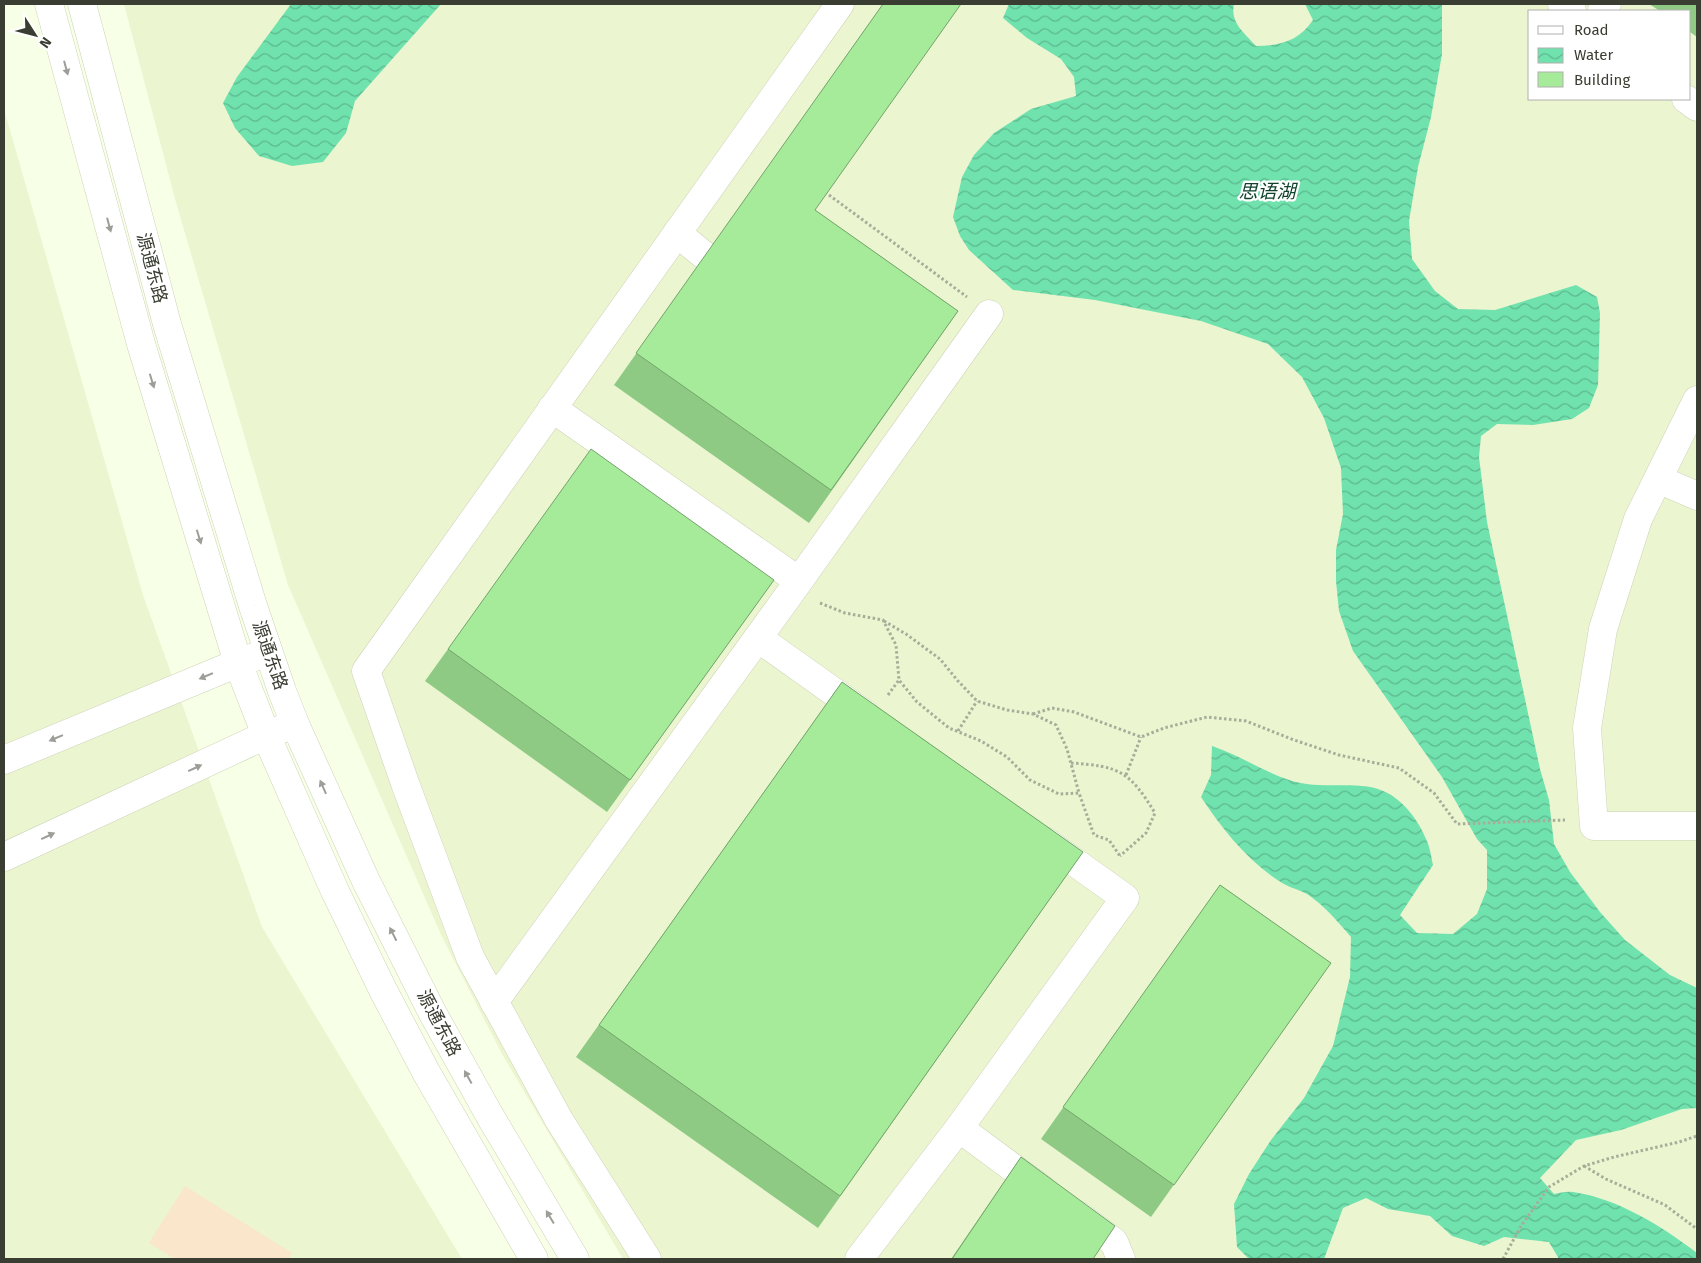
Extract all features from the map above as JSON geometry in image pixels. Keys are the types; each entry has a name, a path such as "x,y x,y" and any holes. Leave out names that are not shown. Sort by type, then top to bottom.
{"main road":[{"name":"源通东路","path":"49,4 141,344 238,663 266,735 334,889 383,990 426,1072 534,1259"},
{"name":"源通东路","path":"82,4 167,324 268,652 295,724 366,881 432,1012 490,1116 576,1259"},
{"path":"647,1259 560,1120 470,957 406,786 366,671 840,4"},
{"path":"676,233 705,256"},
{"path":"494,1002 990,314"},
{"path":"1697,400 1638,519 1603,629 1587,728 1594,826 1697,826"},
{"path":"552,408 795,586"},
{"path":"1658,479 1697,496"},
{"path":"758,638 887,729"},
{"path":"4,760 268,652"},
{"path":"4,857 266,735 295,724"},
{"path":"859,1259 959,1128 1125,898 1023,825"},
{"path":"959,1128 1114,1242 1121,1259"}],"path":[{"path":"818,186 990,314"},
{"path":"795,586 845,613 883,620 906,634 940,659 977,701 1008,710 1033,714 1056,725 1067,749 1079,793 1094,835 1109,840 1120,856"},
{"path":"883,620 896,645 899,680 917,702 949,728 981,741 1007,757 1030,780 1059,794 1079,793"},
{"path":"958,731 977,701"},
{"path":"1033,714 1052,708 1074,712 1141,737 1164,728 1207,716 1246,721 1339,755 1399,768 1434,793 1457,824 1560,820"},
{"path":"1126,775 1141,737"},
{"path":"1071,762 1100,765 1126,775 1140,788 1156,813 1146,833 1120,856 1102,881"},
{"path":"1503,1259 1521,1226 1549,1187 1584,1166 1697,1136"},
{"path":"1584,1166 1606,1180 1665,1205 1697,1229"}],"shaded area":[{"path":"124,4 1697,4 1697,1259 623,1259 502,1054 442,937 288,585 175,199"},
{"path":"4,109 143,595 262,927 462,1259 4,1259"},
{"path":"185,1186 292,1253 288,1259 175,1259 149,1243"}],"water":[{"path":"291,4 441,4 355,101 346,133 323,162 292,166 259,156 235,128 223,103 237,77"},
{"name":"思语湖","path":"1009,4 1234,4 1233,11 1236,22 1256,46 1281,43 1302,33 1313,20 1305,4 1442,4 1442,54 1431,117 1418,167 1409,221 1412,259 1435,291 1458,309 1495,310 1576,285 1597,297 1600,313 1598,385 1589,408 1572,419 1533,425 1497,424 1481,436 1479,457 1487,522 1540,769 1549,800 1554,844 1570,872 1600,912 1625,940 1670,975 1697,988 1697,1108 1682,1109 1621,1130 1576,1140 1540,1178 1554,1194 1571,1192 1590,1195 1639,1215 1697,1253 1697,1259 1559,1259 1549,1242 1504,1237 1484,1246 1452,1236 1430,1216 1388,1209 1366,1198 1343,1208 1324,1259 1249,1259 1237,1247 1234,1204 1249,1174 1271,1140 1304,1098 1333,1046 1350,977 1351,937 1313,898 1282,883 1256,864 1218,821 1201,797 1211,775 1212,746 1289,780 1316,785 1373,787 1393,796 1401,803 1416,819 1428,845 1433,865 1400,915 1417,933 1453,934 1477,914 1487,889 1487,850 1477,839 1442,777 1353,651 1339,611 1336,581 1336,550 1343,514 1341,468 1324,418 1302,377 1268,344 1201,321 1095,300 1013,290 969,250 960,236 953,217 962,177 974,155 994,133 1031,109 1076,96 1074,77 1061,59 1027,38 1003,18"}],"building":[{"path":"883,4 961,4 815,210 958,311 831,490 636,353"},
{"path":"591,449 774,580 630,780 448,649"},
{"path":"842,682 1083,852 840,1196 599,1025"},
{"path":"1220,885 1331,963 1174,1185 1063,1107"},
{"path":"1021,1157 1115,1226 1093,1259 952,1259"}]}
